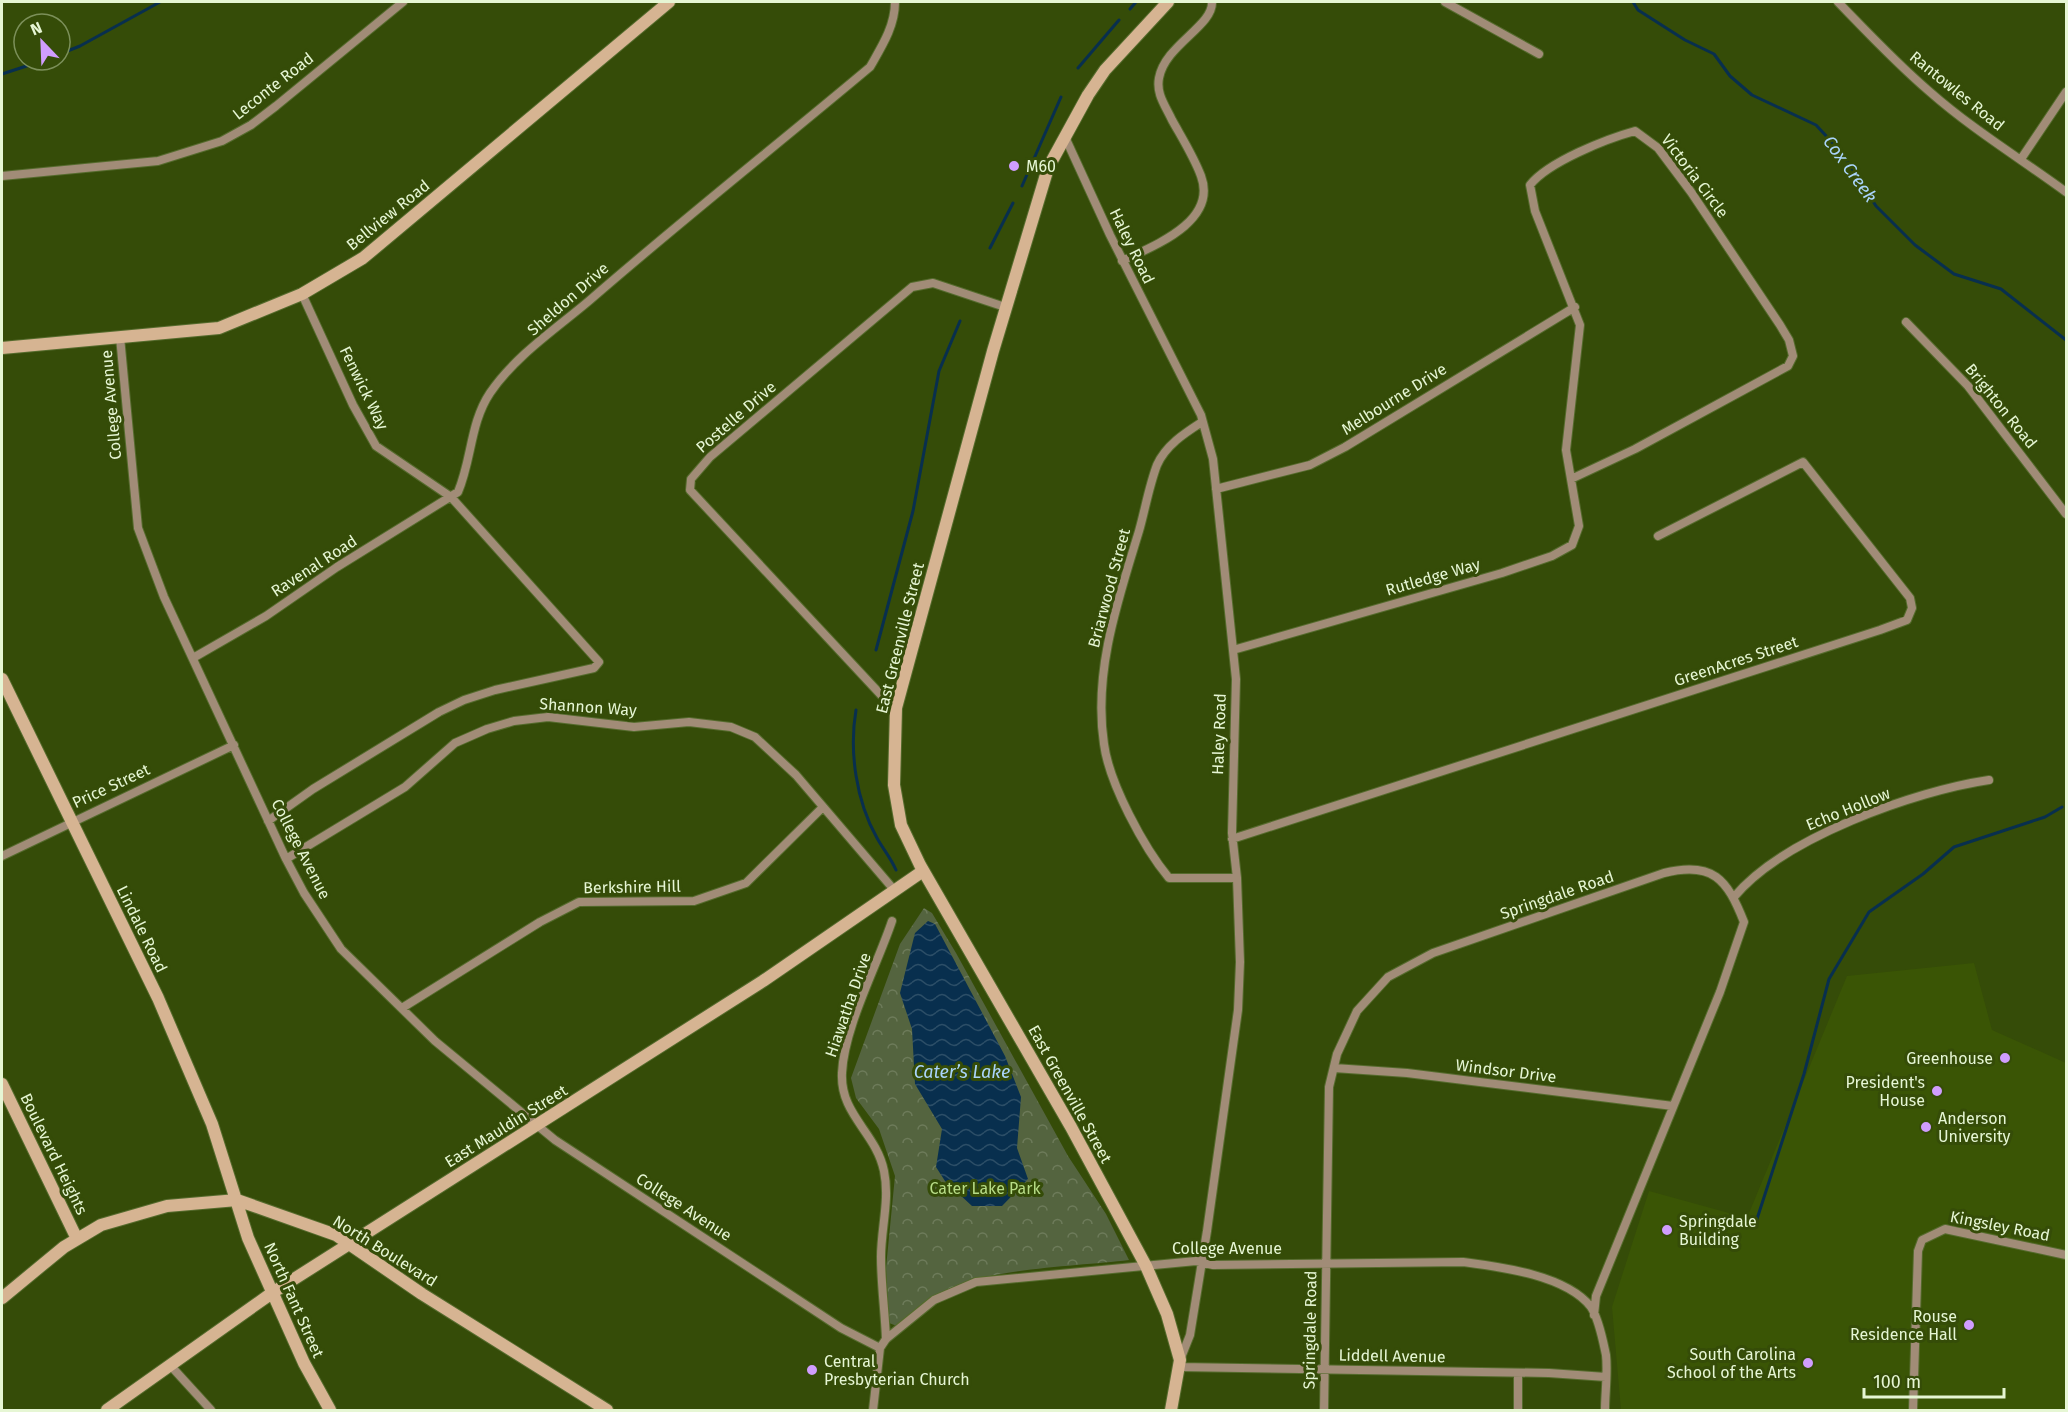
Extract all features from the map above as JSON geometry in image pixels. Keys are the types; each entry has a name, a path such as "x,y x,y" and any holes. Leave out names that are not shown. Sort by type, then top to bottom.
{"street":[{"name":"Leconte Road","path":"2,176 158,161 222,141 251,125 276,106 403,2"},
{"name":"Bellview Road","path":"2,348 219,328 302,294 363,258 669,2"},
{"name":"Sheldon Drive","path":"451,497 458,492 465,476 478,417 490,393 508,370 870,66 888,33 895,14 895,2"},
{"name":"East Greenville Street","path":"1168,2 1105,70 1048,168 1005,307 896,711 894,785 901,825 923,871 1071,1128 1146,1266 1167,1314 1179,1363 1171,1410"},
{"path":"1122,261 1153,246 1191,222 1199,210 1204,195 1202,178 1157,91 1161,69 1167,55 1207,17 1212,2"},
{"path":"1445,2 1539,54"},
{"name":"Rantowles Road","path":"1838,2 1930,93 1986,136 2067,192"},
{"path":"2021,159 2067,92"},
{"name":"Victoria Circle","path":"1635,131 1658,148 1691,192 1780,325 1789,340 1793,356 1788,366 1635,449 1570,479 1566,450 1580,324 1575,306 1535,211 1530,185 1539,174 1597,145 1635,131"},
{"name":"Haley Road","path":"1065,137 1122,261 1203,422 1213,459 1236,679 1232,839 1237,878 1240,962 1238,1010 1190,1335 1179,1363"},
{"name":"Postelle Drive","path":"896,711 697,498 690,490 691,479 710,457 912,287 933,283 1005,307"},
{"name":"Fenwick Way","path":"302,294 357,413 376,446 451,497"},
{"name":"Melbourne Drive","path":"1216,489 1310,465 1345,447 1575,306"},
{"name":"Brighton Road","path":"1906,322 1968,386 2067,514"},
{"name":"College Avenue","path":"120,337 138,528 164,597 304,893 341,949 435,1041 564,1147 841,1328 880,1348 886,1339 934,1300 976,1282 1201,1262 1213,1265 1463,1262 1496,1266 1544,1278 1575,1291 1592,1308 1606,1357 1605,1410"},
{"name":"Briarwood Street","path":"1203,422 1183,434 1158,465 1111,626 1101,688 1103,744 1110,772 1154,860 1169,878 1237,878"},
{"name":"GreenAcres Street","path":"1232,839 1880,630 1907,620 1912,608 1910,598 1803,462 1658,536"},
{"name":"Rutledge Way","path":"1233,650 1414,599 1552,556 1572,545 1578,526 1570,479"},
{"name":"Ravenal Road","path":"194,658 266,616 337,567 451,497"},
{"name":"Shannon Way","path":"268,821 313,789 464,700 495,690 594,668 598,665 598,658 451,497"},
{"name":"Lindale Road","path":"2,679 158,998 193,1079 237,1200"},
{"name":"Shannon Way","path":"286,859 405,786 455,742 514,720 548,717 634,727 689,722 731,727 755,737 796,775 895,891"},
{"name":"Price Street","path":"2,856 234,745"},
{"name":"Echo Hollow","path":"1734,897 1750,878 1828,831 1958,785 1989,780"},
{"name":"Berkshire Hill","path":"402,1008 540,922 579,902 694,901 746,883 822,808"},
{"name":"Springdale Road","path":"1324,1410 1329,1087 1334,1068 1357,1011 1388,977 1433,953 1680,869 1697,868 1718,876 1734,897 1744,922 1720,992 1596,1296 1594,1315"},
{"name":"East Mauldin Street","path":"107,1410 272,1293 754,987 923,871"},
{"name":"Hiawatha Drive","path":"886,1339 881,1256 887,1197 885,1172 879,1154 846,1105 842,1090 842,1070 850,1036 892,921"},
{"name":"Windsor Drive","path":"1334,1068 1407,1073 1674,1106"},
{"name":"Boulevard Heights","path":"2,1084 77,1239"},
{"name":"North Boulevard","path":"2,1298 77,1239 101,1225 167,1206 237,1200 302,1221 336,1235 422,1294 607,1410"},
{"name":"North Fant Street","path":"237,1200 248,1238 272,1293 304,1364 330,1410"},
{"name":"Kingsley Road","path":"1913,1410 1917,1261 1922,1240 1945,1229 2067,1255"},
{"path":"873,1410 880,1348"},
{"name":"Liddell Avenue","path":"1179,1363 1325,1370 1518,1373 1606,1377"},
{"path":"170,1365 211,1410"},
{"path":"1518,1373 1518,1410"}],"shaded area":[{"name":"Anderson University","path":"1974,963 1992,1030 2066,1063 2066,1410 1621,1410 1612,1307 1649,1191 1747,1218 1847,976"}],"green space":[{"name":"Cater Lake Park","path":"924,908 932,913 956,953 1068,1156 1106,1214 1129,1260 988,1276 949,1289 915,1310 897,1326 889,1323 886,1268 895,1176 879,1129 856,1098 851,1078 900,944"}],"water":[{"name":"Cater’s Lake","path":"928,921 935,924 1005,1056 1021,1097 1017,1148 1028,1179 1002,1206 972,1206 945,1181 936,1167 942,1129 915,1084 912,1029 900,993 915,933"}],"waterway":[{"path":"72,49 160,2"},
{"path":"1130,9 1136,2"},
{"name":"Cox Creek","path":"1633,2 1638,10 1685,40 1714,54 1730,76 1752,95 1816,125 1842,153 1876,206 1915,245 1954,274 2001,289 2066,340"},
{"path":"1078,68 1119,20"},
{"path":"2,74 12,71"},
{"path":"1022,186 1061,97"},
{"path":"990,248 1013,203"},
{"path":"876,650 913,511 939,371 960,321"},
{"path":"856,710 853,742 859,792 870,824 896,870"},
{"path":"1756,1222 1804,1074 1829,979 1869,912 1923,874 1954,847 2045,817 2062,807"}],"place":[{"name":"M60","path":"1014,166"},
{"name":"Greenhouse","path":"2005,1058"},
{"name":"President's House","path":"1937,1091"},
{"name":"Anderson University","path":"1926,1127"},
{"name":"Springdale Building","path":"1667,1230"},
{"name":"Rouse Residence Hall","path":"1969,1325"},
{"name":"South Carolina School of the Arts","path":"1808,1363"},
{"name":"Central Presbyterian Church","path":"812,1370"}]}
